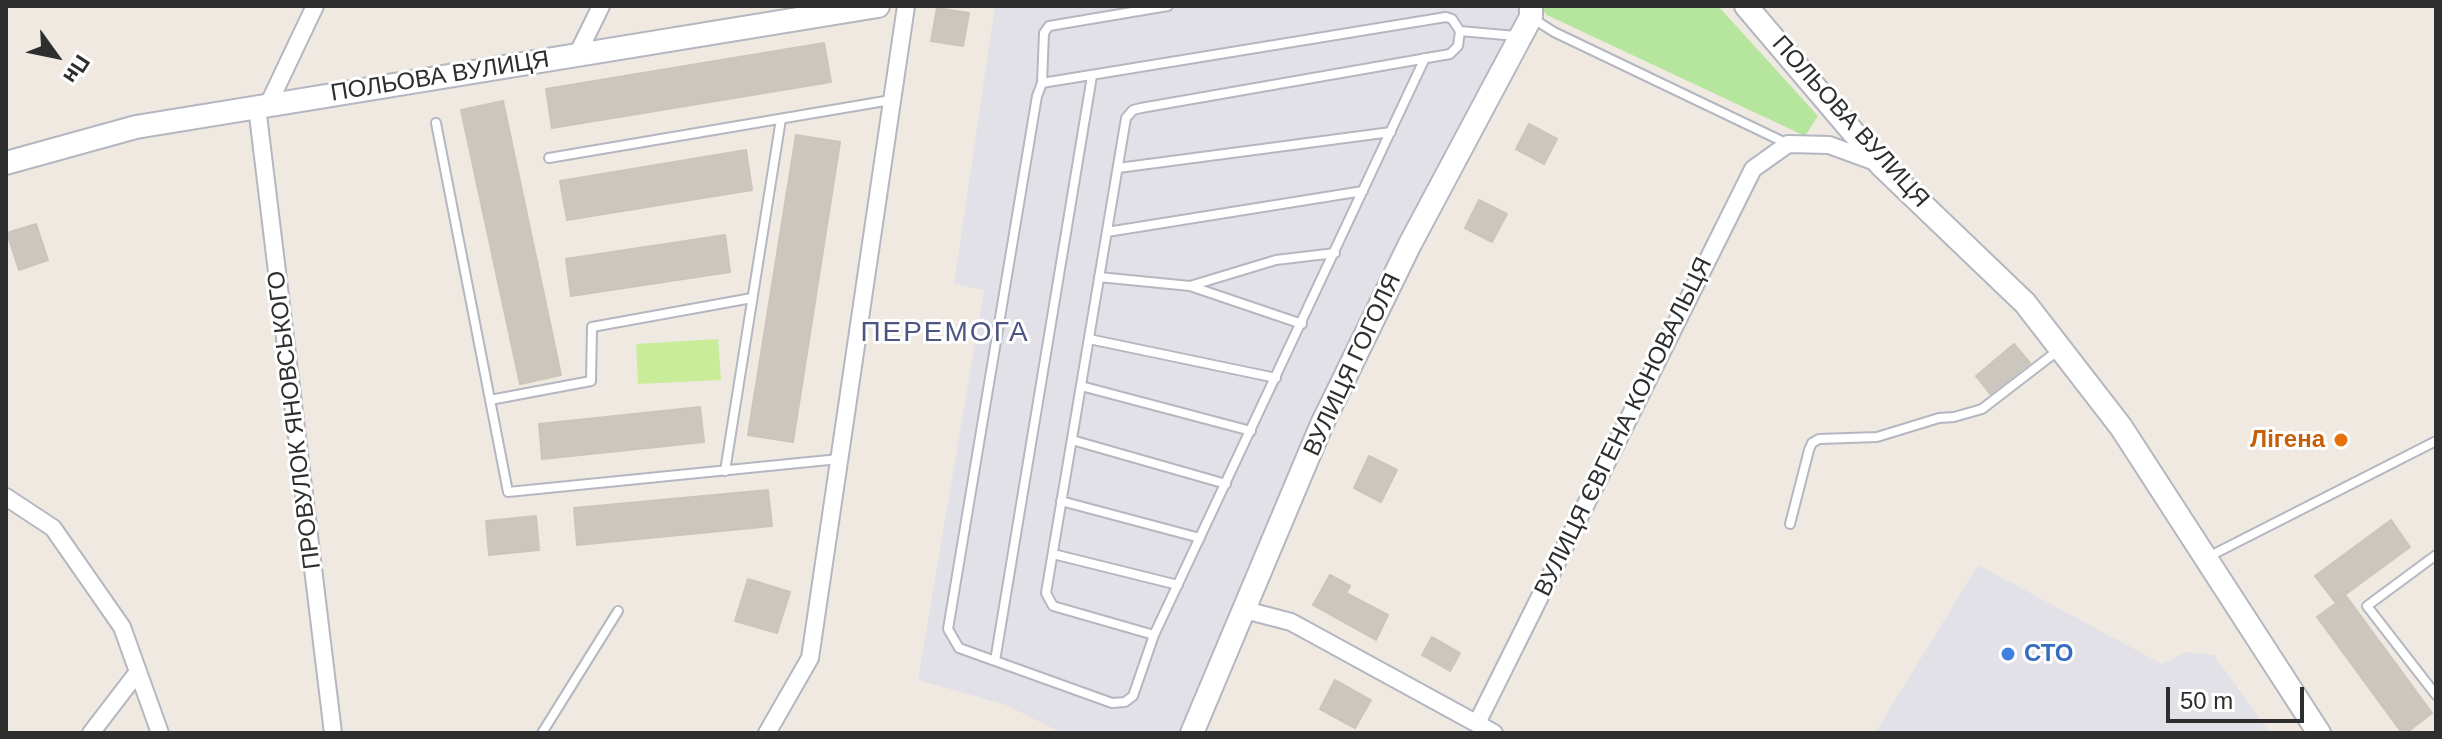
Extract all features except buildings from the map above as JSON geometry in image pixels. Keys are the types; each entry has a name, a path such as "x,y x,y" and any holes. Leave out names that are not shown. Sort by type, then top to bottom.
{"street":[{"path":"263,106 315,6"},
{"path":"577,55 601,6"},
{"name":"ПОЛЬОВА ВУЛИЦЯ","path":"6,163 136,127 878,6"},
{"path":"767,733 810,658 906,6"},
{"name":"ПОЛЬОВА ВУЛИЦЯ","path":"1746,6 1881,165 2025,303 2121,427 2319,733"},
{"name":"ВУЛИЦЯ ГОГОЛЯ","path":"1192,733 1322,424 1410,244 1528,20"},
{"name":"ПРОВУЛОК ЯНОВСЬКОГО","path":"263,106 333,733"},
{"path":"1788,144 1829,145 1881,165"},
{"name":"ВУЛИЦЯ ЄВГЕНА КОНОВАЛЬЦЯ","path":"1477,723 1753,169 1788,144"},
{"path":"6,497 53,528 122,627 160,733"},
{"path":"1245,610 1291,622 1494,733"},
{"path":"91,733 137,673"}],"lane":[{"path":"1168,6 1049,26 1044,33 1042,83 1037,96 948,629 959,648 1112,703 1125,702 1133,696 1154,635 1425,58"},
{"path":"1042,83 1446,17 1452,19 1460,31 1458,46 1450,54 1133,110 1126,118 1046,593 1053,606 1154,635"},
{"path":"1460,31 1528,20 1788,144"},
{"path":"995,661 1092,76"},
{"path":"549,158 892,100"},
{"path":"725,471 781,119"},
{"path":"436,123 508,492 839,459"},
{"path":"1118,168 1391,132"},
{"path":"1107,232 1363,191"},
{"path":"1190,286 1276,260 1335,253"},
{"path":"1099,277 1190,286 1302,324"},
{"path":"490,400 591,381 592,327 752,298"},
{"path":"1089,339 1276,378"},
{"path":"1790,524 1812,443 1819,439 1877,437 1982,409 2061,349"},
{"path":"1081,386 1251,431"},
{"path":"1072,440 1226,484"},
{"path":"2206,558 2436,441"},
{"path":"1061,501 1200,538"},
{"path":"1053,554 1178,585"},
{"path":"2436,555 2367,606 2436,695"},
{"path":"542,733 618,611"}],"shaded area":[{"path":"995,6 1521,6 1522,15 1233,609 1180,733 1062,733 1006,705 918,680 984,290 954,284"},
{"path":"1978,565 2162,664 2187,652 2214,655 2270,733 1875,733"}],"green space":[{"path":"1539,6 1718,6 1818,116 1805,136 1547,15"},
{"path":"718,339 721,380 638,384 636,344"}],"place":[{"name":"Лігена","path":"2341,440"},
{"name":"СТО","path":"2008,654"}],"district":[{"name":"ПЕРЕМОГА","path":"945,333"}]}
